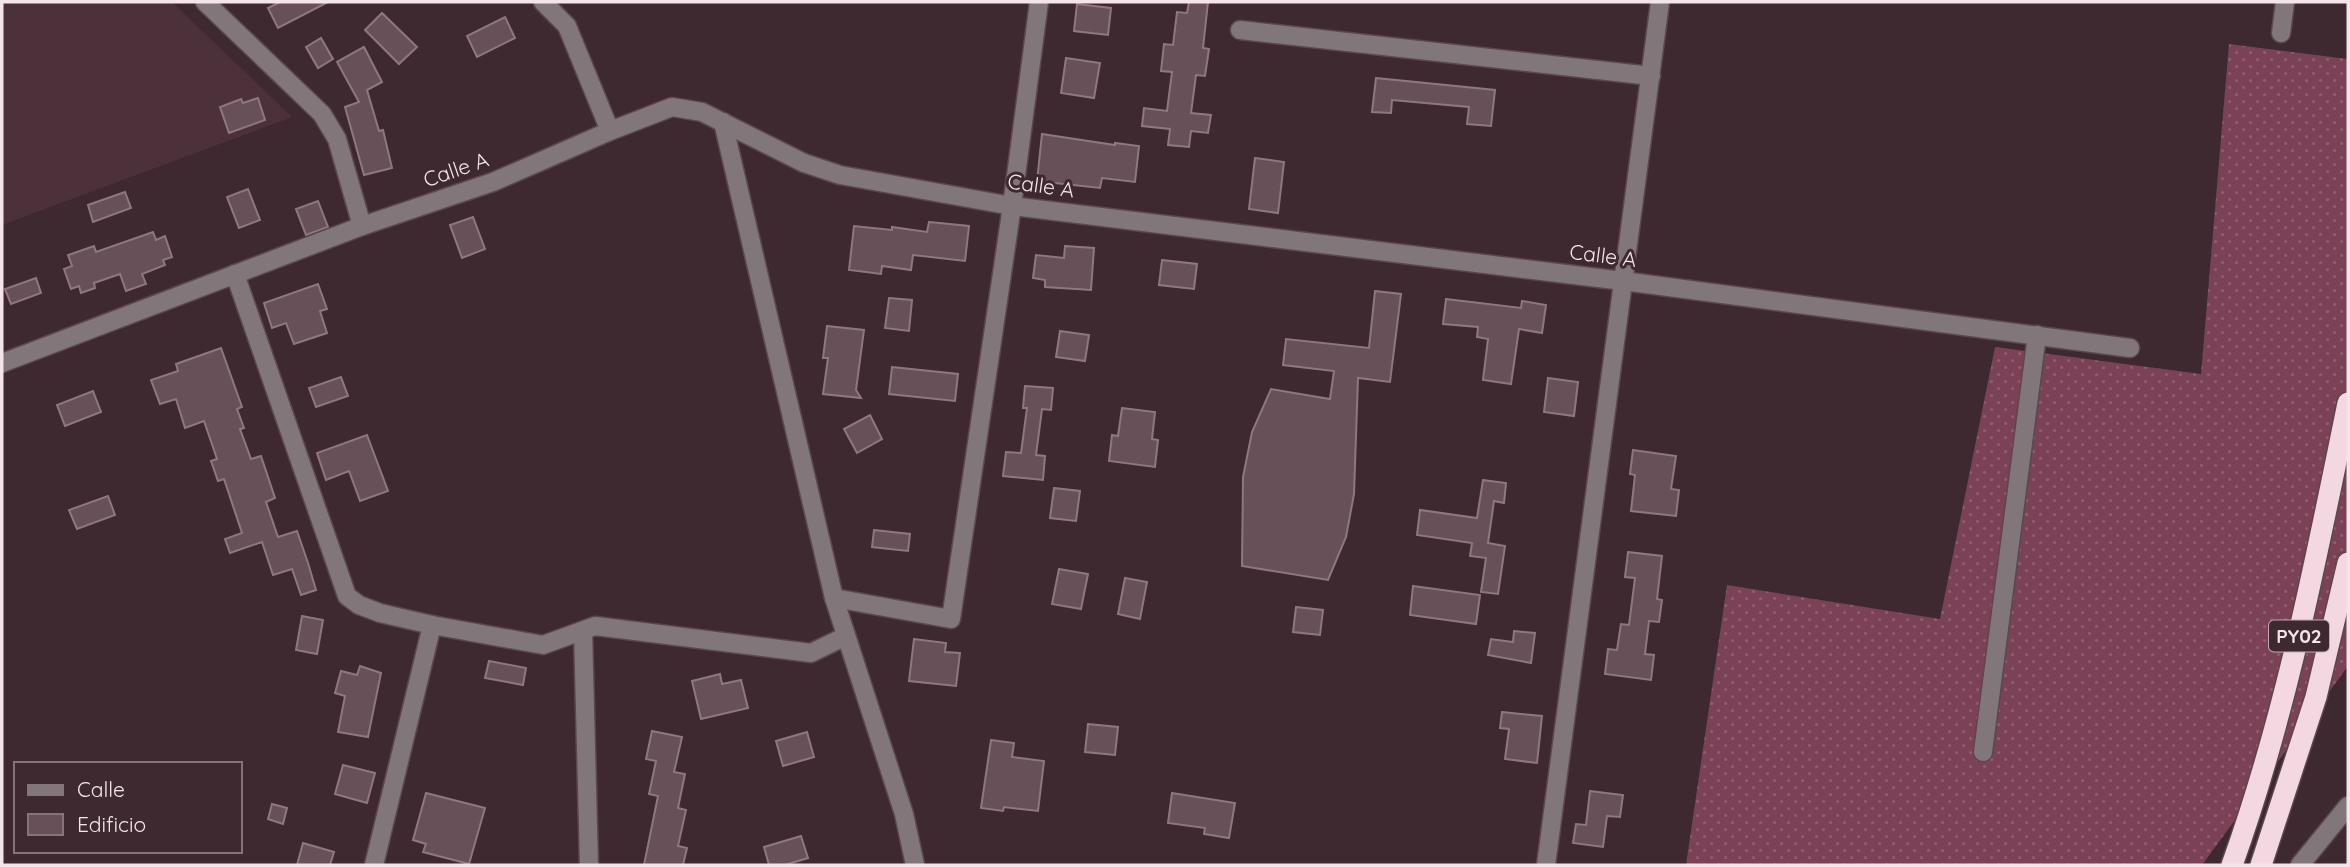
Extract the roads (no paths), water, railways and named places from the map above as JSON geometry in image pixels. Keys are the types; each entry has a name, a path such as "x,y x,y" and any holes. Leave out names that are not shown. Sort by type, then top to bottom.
{"highway":[{"name":"PY02","path":"2232,865 2257,796 2305,613 2348,403"},
{"name":"PY02","path":"2261,865 2316,698 2348,563"}],"street":[{"path":"205,2 322,114 337,139 362,226"},
{"path":"543,2 567,26 610,131"},
{"path":"834,598 951,619 1039,2"},
{"path":"1546,865 1660,2"},
{"path":"2281,33 2285,2"},
{"path":"1240,30 1651,76"},
{"name":"Calle A","path":"2,363 362,226 494,182 672,107 702,112 804,163 840,175 1012,206 1623,281 2130,348"},
{"path":"723,122 834,598 904,814 915,865"},
{"path":"235,274 347,597 359,605 380,613 432,625 543,645 595,626 811,653 846,636"},
{"path":"1983,752 2037,335"},
{"path":"374,865 432,625"},
{"path":"583,631 589,865"},
{"path":"2300,865 2348,806"}]}
